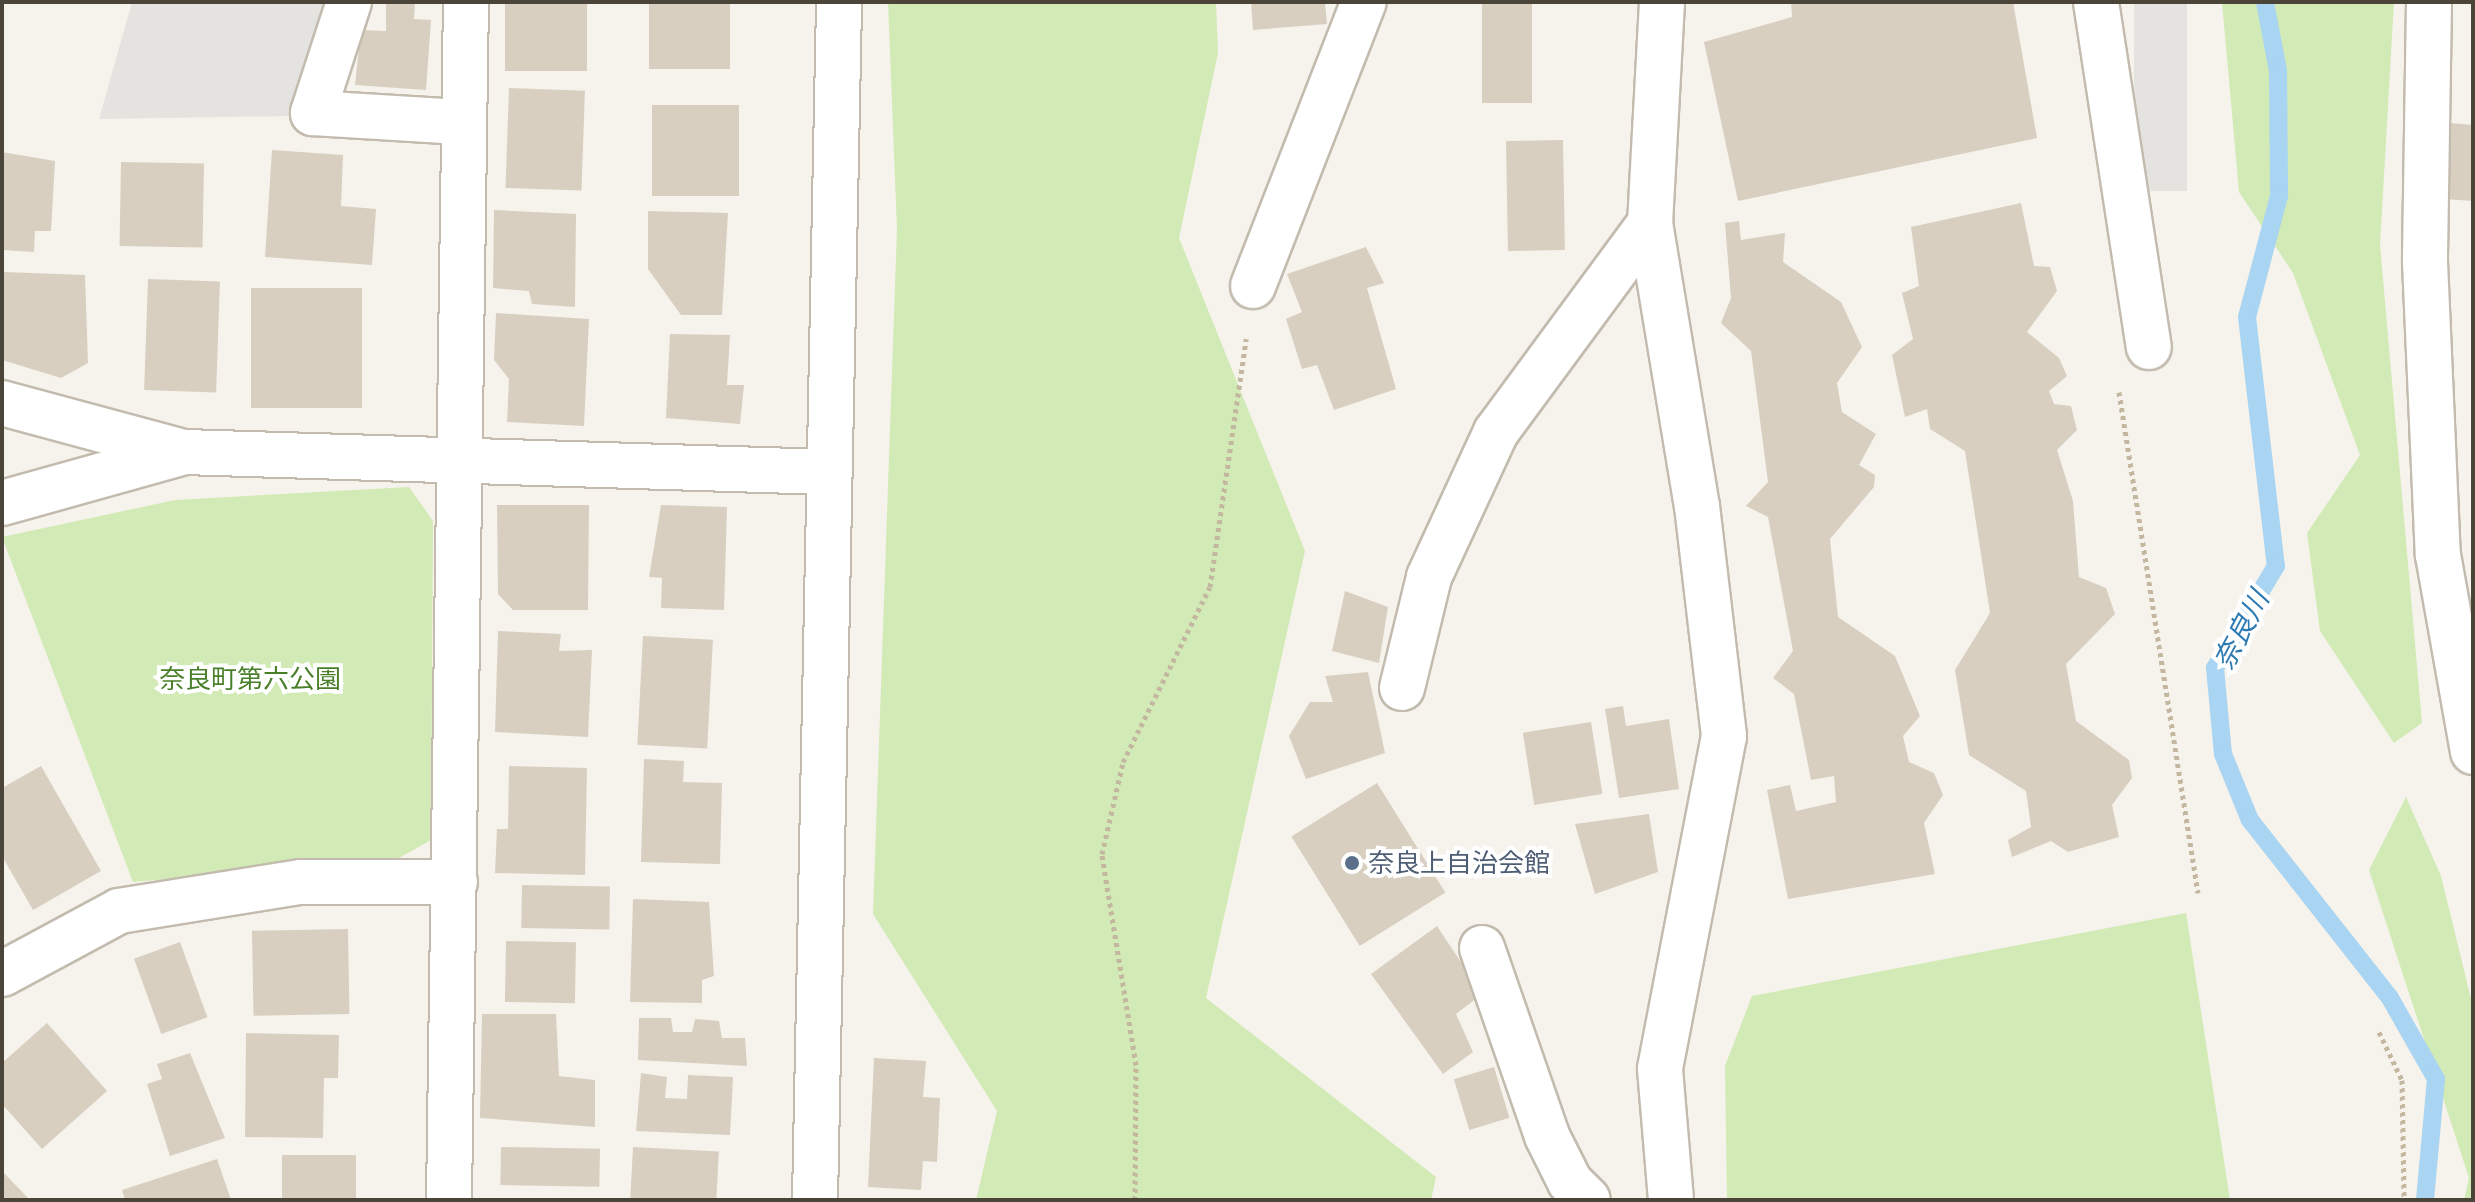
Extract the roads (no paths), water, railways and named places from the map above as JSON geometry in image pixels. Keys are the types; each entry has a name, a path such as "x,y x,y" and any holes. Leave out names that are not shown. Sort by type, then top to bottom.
{"street":[{"path":"349,2 313,113 461,122"},
{"path":"449,1200 455,882 456,455 466,2"},
{"path":"815,1200 827,472 839,2"},
{"path":"1253,286 1364,2"},
{"path":"1662,2 1650,223 1697,506 1724,736 1660,1069 1671,1200"},
{"path":"2096,2 2149,347"},
{"path":"2429,2 2425,262 2438,555 2473,752"},
{"path":"1402,688 1429,577 1496,432 1650,223"},
{"path":"2,403 184,452 456,455 827,472"},
{"path":"2,503 184,452"},
{"path":"2,974 119,911 301,882 455,882"},
{"path":"1482,948 1547,1136 1570,1182 1588,1200"}],"waterway":[{"name":"奈良川","path":"2265,2 2278,71 2279,196 2247,317 2276,566 2215,668 2223,754 2250,820 2390,998 2436,1079 2425,1200"}],"place":[{"name":"奈良上自治会館","path":"1352,863"}],"park label":[{"name":"奈良町第六公園","path":"250,679"}]}
